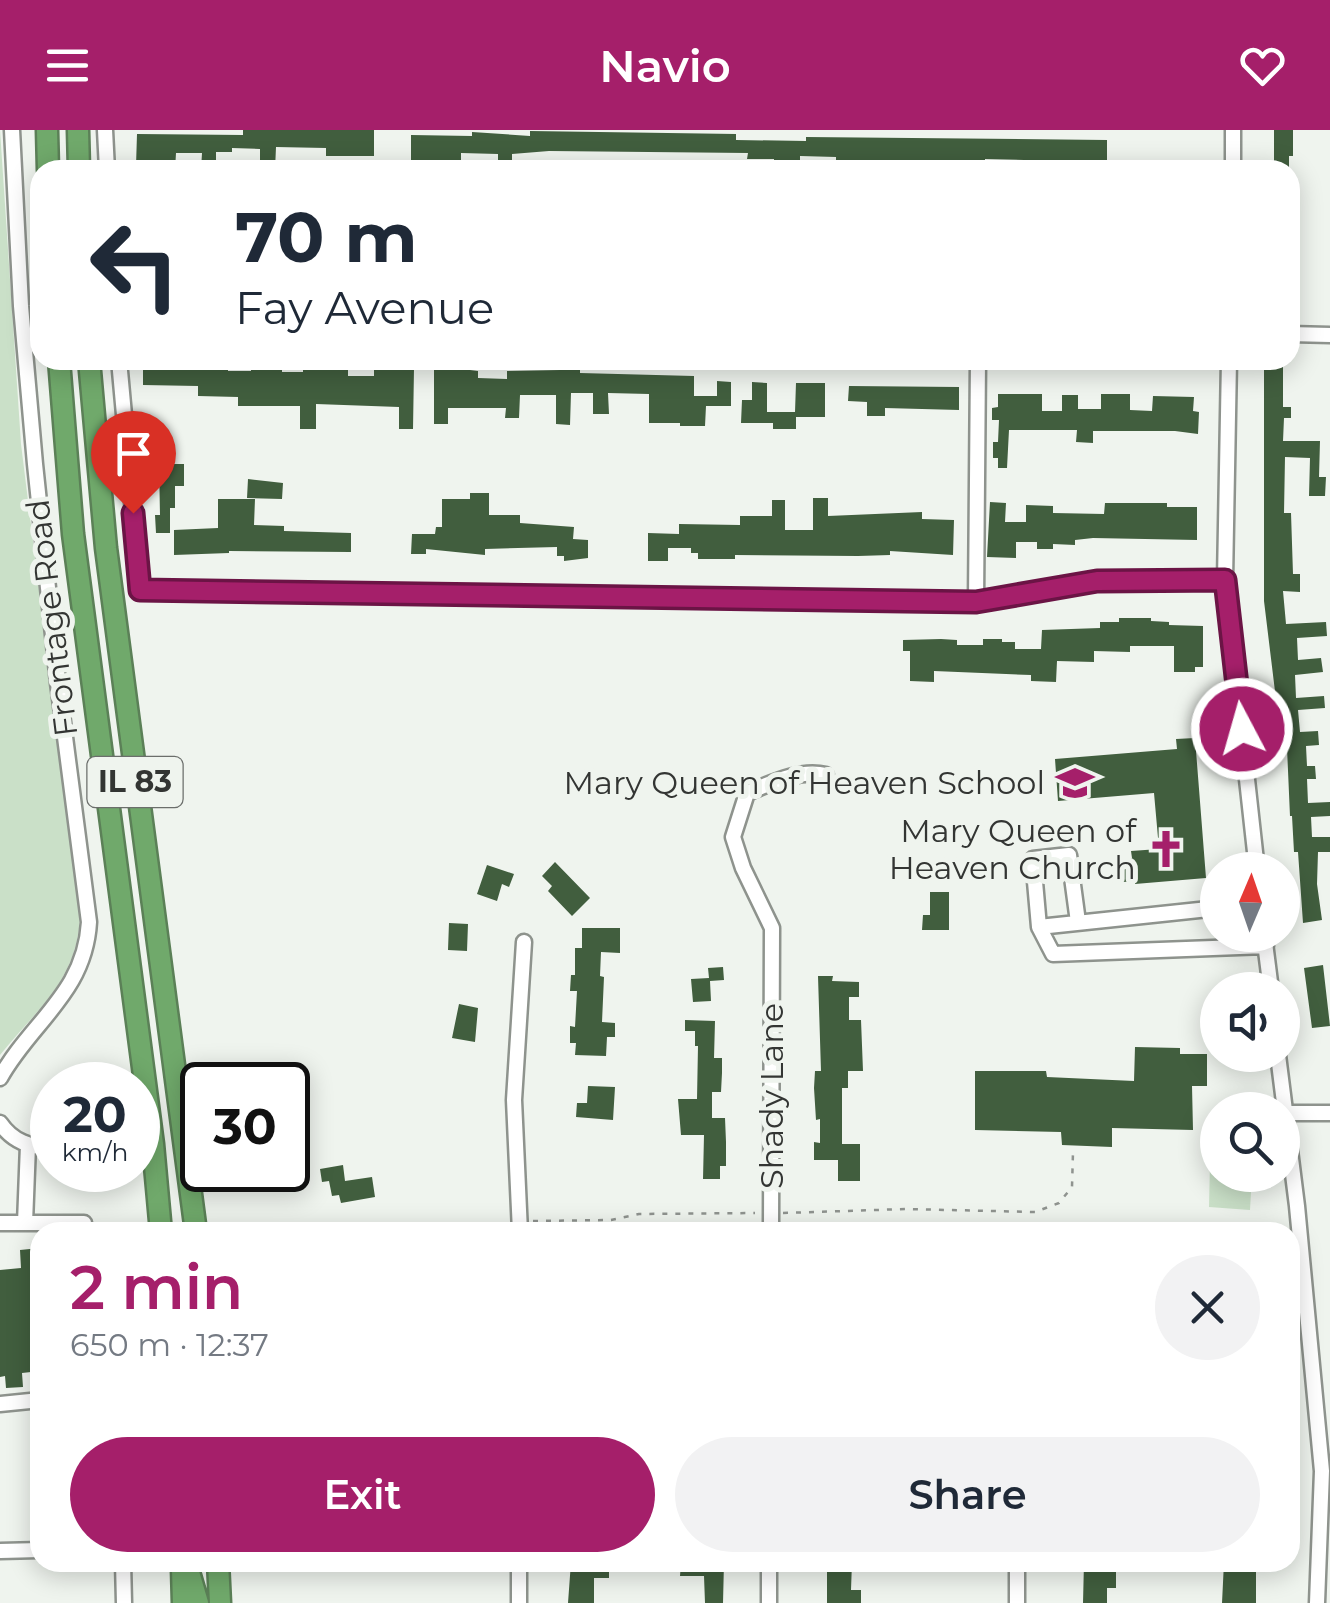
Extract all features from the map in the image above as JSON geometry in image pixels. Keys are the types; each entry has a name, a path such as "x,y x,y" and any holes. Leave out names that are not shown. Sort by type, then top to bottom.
{"highway":[{"path":"47,130 48,160"},
{"path":"78,130 79,160"},
{"name":"IL 83","path":"59,370 73,534 142,1062"},
{"name":"IL 83","path":"90,370 108,568 195,1222"},
{"path":"151,1192 158,1207"},
{"name":"IL 83","path":"156,1192 160,1222"},
{"path":"183,1603 184,1572"},
{"path":"187,1572 198,1603"},
{"path":"218,1572 220,1603"}],"street":[{"name":"Frontage Road","path":"0,1078 64,996 84,951 89,922 34,464 12,130"},
{"path":"105,130 106,160"},
{"path":"1232,160 1233,130"},
{"path":"1300,334 1330,335"},
{"path":"120,370 140,590 976,602 1097,581 1225,580"},
{"path":"976,602 978,370"},
{"path":"1229,370 1225,580 1255,852"},
{"name":"Shady Lane","path":"772,1222 772,928 733,837 747,794 776,781 813,772 826,775"},
{"path":"1078,922 1069,855 1033,858 1040,927 1053,954 1200,944"},
{"path":"1040,927 1200,910"},
{"path":"520,1222 514,1100 524,942"},
{"path":"1300,1113 1330,1113"},
{"path":"0,1123 15,1139 28,1145 24,1162 26,1223"},
{"path":"1294,1192 1298,1222"},
{"path":"0,1223 30,1223"},
{"path":"1300,1245 1326,1505 1316,1603"},
{"path":"0,1404 30,1401"},
{"path":"0,1551 30,1550"},
{"path":"124,1572 124,1603"},
{"path":"519,1572 519,1603"},
{"path":"769,1572 769,1603"},
{"path":"1016,1603 1017,1572"}],"path":[{"path":"585,1222 639,1214 906,1209 1035,1212 1059,1203 1072,1187 1073,1152"}],"green space":[{"path":"0,130 21,444 80,920 77,942 62,979 0,1055"},
{"path":"1209,1192 1251,1192 1250,1210 1209,1207"}],"building":[{"path":"243,130 374,130 374,156 326,156 326,148 276,147 275,160 260,160 260,149 232,148 232,152 216,152 216,160 202,160 202,153 176,153 176,160 136,160 137,134 243,135"},
{"path":"1274,130 1293,130 1293,156 1289,160 1274,160"},
{"path":"530,131 736,134 736,140 1107,140 1107,160 836,160 800,156 800,160 774,160 747,159 748,153 549,151 512,154 512,160 498,160 498,154 461,153 461,160 411,160 411,135 472,136 472,132 530,136"},
{"path":"143,370 348,370 348,376 374,376 374,370 414,370 413,429 399,429 399,407 316,404 316,429 300,429 300,406 238,406 238,397 198,396 198,386 143,385"},
{"path":"434,370 470,370 478,371 478,378 507,379 507,371 560,370 694,376 694,396 717,396 717,381 731,382 731,406 706,406 705,426 649,423 649,394 608,393 609,414 593,414 593,393 571,393 570,425 556,424 556,395 520,395 519,418 505,418 506,408 448,408 448,424 434,424"},
{"path":"1264,370 1283,370 1283,407 1291,407 1291,418 1284,418 1283,441 1320,441 1319,477 1326,477 1325,496 1309,496 1310,458 1285,457 1284,513 1291,513 1293,574 1300,574 1300,592 1283,591 1286,624 1326,622 1327,636 1297,638 1298,660 1321,658 1323,672 1295,675 1296,698 1324,696 1325,708 1298,710 1300,732 1318,731 1319,745 1306,746 1307,766 1315,766 1316,779 1307,779 1308,803 1330,802 1330,816 1311,817 1312,837 1330,837 1330,852 1318,852 1322,920 1303,923 1300,852 1294,852 1287,748 1282,749 1264,601"},
{"path":"752,382 767,383 767,412 795,412 796,383 825,383 825,417 796,417 796,429 773,429 773,423 741,423 742,400 752,400"},
{"path":"849,386 959,387 959,410 885,408 885,416 867,416 867,402 848,401"},
{"path":"998,394 1042,394 1042,411 1062,411 1062,395 1078,395 1078,409 1101,409 1101,394 1130,394 1130,410 1152,411 1153,396 1194,397 1193,411 1199,412 1198,434 1093,431 1093,443 1076,442 1077,430 1009,430 1007,468 998,468 998,458 993,458 993,442 998,442 999,420 992,420 992,408 998,407"},
{"path":"159,464 184,464 184,486 175,486 175,508 170,508 170,533 156,533 155,515 160,515"},
{"path":"248,479 283,483 282,499 247,498"},
{"path":"470,493 489,493 489,515 520,515 520,523 574,527 573,539 588,540 588,558 564,561 564,556 557,556 557,547 485,549 485,555 426,549 426,554 411,554 412,534 435,534 436,527 442,527 442,499 470,499"},
{"path":"813,498 828,498 828,516 922,512 922,519 954,520 953,555 890,551 890,555 735,555 735,559 698,559 698,553 691,553 691,548 668,548 668,561 648,561 648,533 679,534 679,524 740,525 740,516 772,516 772,500 785,500 785,530 813,530"},
{"path":"218,499 255,499 254,525 284,526 284,531 351,533 351,552 229,551 174,555 174,530 218,528"},
{"path":"990,502 1006,503 1005,522 1026,522 1026,505 1053,506 1053,513 1104,514 1105,503 1197,507 1197,540 1093,538 1075,540 1075,545 1053,544 1053,549 1037,549 1037,542 1016,542 1016,558 987,557"},
{"path":"1119,618 1151,618 1169,625 1203,626 1203,667 1195,667 1195,672 1174,672 1174,646 1130,646 1130,652 1094,651 1094,662 1057,661 1056,682 1031,681 1031,675 934,671 934,682 910,681 910,651 903,651 903,640 941,639 957,640 957,645 983,645 983,639 1002,639 1015,642 1015,649 1041,649 1042,630 1100,628 1100,622 1119,622"},
{"path":"1195,738 1204,852 1200,852 1200,879 1123,882 1121,858 1132,858 1131,851 1159,849 1154,793 1058,801 1055,759 1177,749 1176,739"},
{"path":"555,862 590,898 572,916 548,891 552,886 542,876"},
{"path":"487,865 514,874 509,887 502,884 497,901 477,894"},
{"path":"930,892 949,892 949,930 922,930 923,915 930,915"},
{"path":"449,923 468,924 467,951 448,950"},
{"path":"582,928 620,928 620,953 601,952 602,1022 615,1023 615,1037 607,1037 606,1056 575,1055 576,1043 570,1043 577,991 570,991 571,975 575,975 575,948 582,948"},
{"path":"1323,965 1330,1026 1312,1028 1304,968"},
{"path":"723,967 724,980 710,981 711,1001 693,1002 691,979 709,978 708,968"},
{"path":"818,976 859,982 859,997 849,997 849,1020 861,1020 863,1071 848,1071 848,1088 842,1088 842,1144 860,1144 860,1181 838,1181 838,1160 814,1160 814,1142 820,1143 814,1088 815,1071 821,1071"},
{"path":"459,1004 478,1008 475,1042 452,1038"},
{"path":"685,1020 715,1021 714,1058 722,1058 722,1073 721,1092 712,1092 712,1118 725,1118 726,1142 726,1166 720,1166 720,1179 703,1179 704,1135 681,1135 678,1099 697,1099 698,1046 695,1031 685,1031"},
{"path":"1135,1047 1180,1048 1180,1054 1200,1054 1200,1072 1207,1072 1207,1086 1192,1086 1193,1130 1112,1128 1112,1147 1062,1145 1061,1132 975,1130 975,1071 1046,1071 1047,1077 1134,1081"},
{"path":"588,1086 615,1087 613,1120 576,1117 577,1103 587,1103"},
{"path":"343,1165 345,1181 372,1177 375,1197 341,1203 339,1195 332,1196 329,1181 322,1182 320,1169"},
{"path":"30,1249 30,1372 22,1373 23,1387 6,1388 5,1376 0,1377 0,1270 21,1268 20,1250"},
{"path":"570,1572 609,1572 609,1578 594,1578 594,1603 568,1603"},
{"path":"680,1572 724,1572 723,1603 705,1603 704,1576 680,1576"},
{"path":"827,1572 852,1572 851,1590 861,1590 861,1603 827,1603"},
{"path":"1084,1572 1116,1572 1116,1588 1107,1588 1107,1603 1083,1603"},
{"path":"1224,1572 1256,1572 1256,1603 1222,1603"}],"place":[{"name":"Mary Queen of Heaven School","path":"1075,783"},
{"name":"Mary Queen of Heaven Church","path":"1166,849"}],"route":[{"path":"133,513 140,590 976,602 1097,581 1225,580 1242,729"}]}
